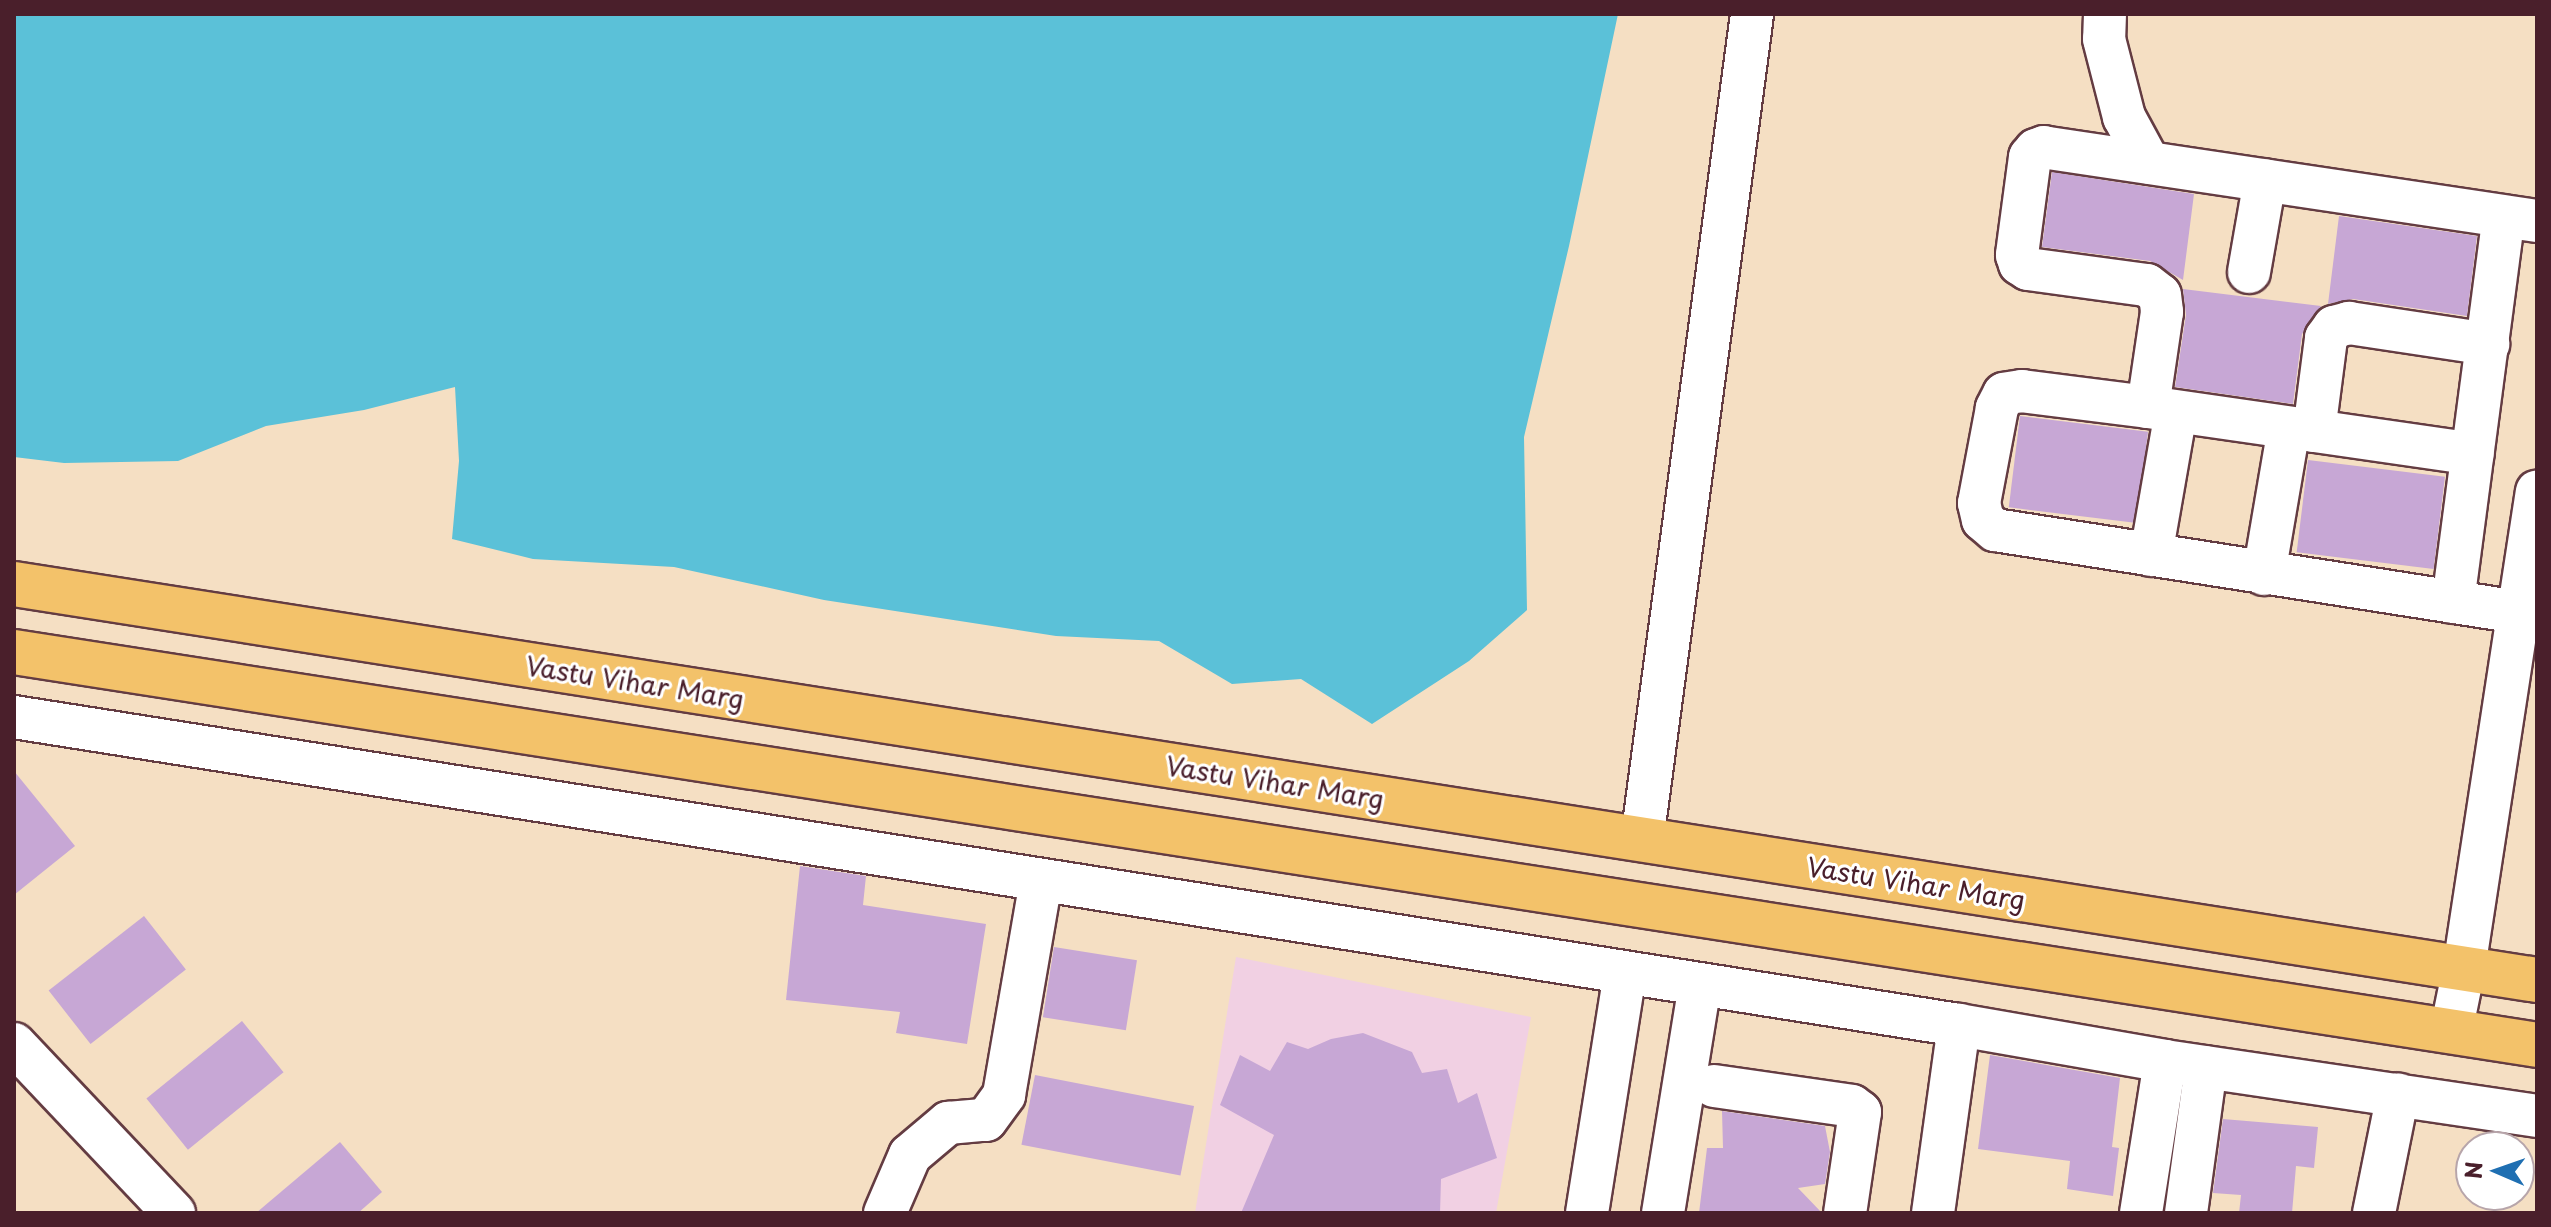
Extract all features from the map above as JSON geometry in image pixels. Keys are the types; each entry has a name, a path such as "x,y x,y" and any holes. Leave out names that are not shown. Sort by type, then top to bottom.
{"main road":[{"name":"Vastu Vihar Marg","path":"14,584 2537,980"},
{"path":"14,652 2537,1045"}],"street":[{"path":"1642,840 1752,14"},
{"path":"2105,14 2104,39 2124,117 2149,163"},
{"path":"2151,555 2162,409 2160,295 2147,285 2028,269 2020,264 2017,255 2030,157 2044,147 2521,219 2488,344 2453,602"},
{"path":"2249,272 2265,180"},
{"path":"2264,574 2326,338 2334,327 2349,323 2488,344"},
{"path":"2473,454 2022,391 2004,394 1997,408 1979,503 1983,520 1995,530 2528,614"},
{"path":"2451,1032 2524,660 2537,492"},
{"path":"14,717 1959,1025 2165,1061 2537,1116"},
{"path":"885,1213 910,1155 948,1123 986,1120 1004,1095 1041,880"},
{"path":"1587,1213 1625,973"},
{"path":"1663,1213 1700,985"},
{"path":"1933,1213 1959,1025"},
{"path":"14,1044 174,1213"},
{"path":"2141,1213 2165,1061"},
{"path":"2186,1213 2206,1067"},
{"path":"1714,1086 1852,1106 1860,1112 1845,1213"},
{"path":"2374,1213 2398,1094"}],"shaded area":[{"path":"1236,957 1531,1017 1496,1213 1195,1213"}],"water":[{"path":"14,14 1618,14 1569,246 1524,437 1527,610 1469,661 1372,724 1301,679 1232,684 1159,641 1056,636 824,600 674,567 533,559 452,539 459,461 455,387 364,410 266,426 178,461 64,463 14,457"}],"building":[{"path":"2052,172 2194,194 2183,280 2150,261 2042,247"},
{"path":"2339,216 2477,236 2467,316 2353,299 2328,304"},
{"path":"2183,289 2321,306 2302,334 2293,404 2175,387 2186,315"},
{"path":"2020,416 2148,432 2137,523 2009,507"},
{"path":"2308,460 2445,477 2434,569 2297,552"},
{"path":"14,771 75,846 14,895"},
{"path":"800,866 866,876 863,905 986,924 967,1044 896,1033 900,1012 786,1000"},
{"path":"144,916 186,970 91,1044 49,990"},
{"path":"1054,947 1137,960 1126,1030 1043,1017"},
{"path":"242,1021 284,1072 188,1150 146,1098"},
{"path":"1363,1033 1412,1052 1422,1073 1447,1069 1458,1103 1477,1093 1497,1158 1441,1179 1440,1213 1241,1213 1274,1135 1220,1105 1240,1055 1270,1071 1287,1042 1308,1049 1331,1039"},
{"path":"1990,1055 2120,1078 2112,1147 2119,1148 2113,1196 2067,1189 2070,1161 1978,1149"},
{"path":"1035,1075 1194,1106 1180,1176 1021,1145"},
{"path":"1722,1111 1825,1126 1830,1152 1825,1184 1798,1188 1822,1213 1699,1213 1707,1148 1723,1148"},
{"path":"2223,1119 2318,1127 2314,1168 2296,1166 2292,1213 2239,1213 2241,1195 2213,1193"},
{"path":"340,1142 382,1192 358,1213 256,1213"}]}
